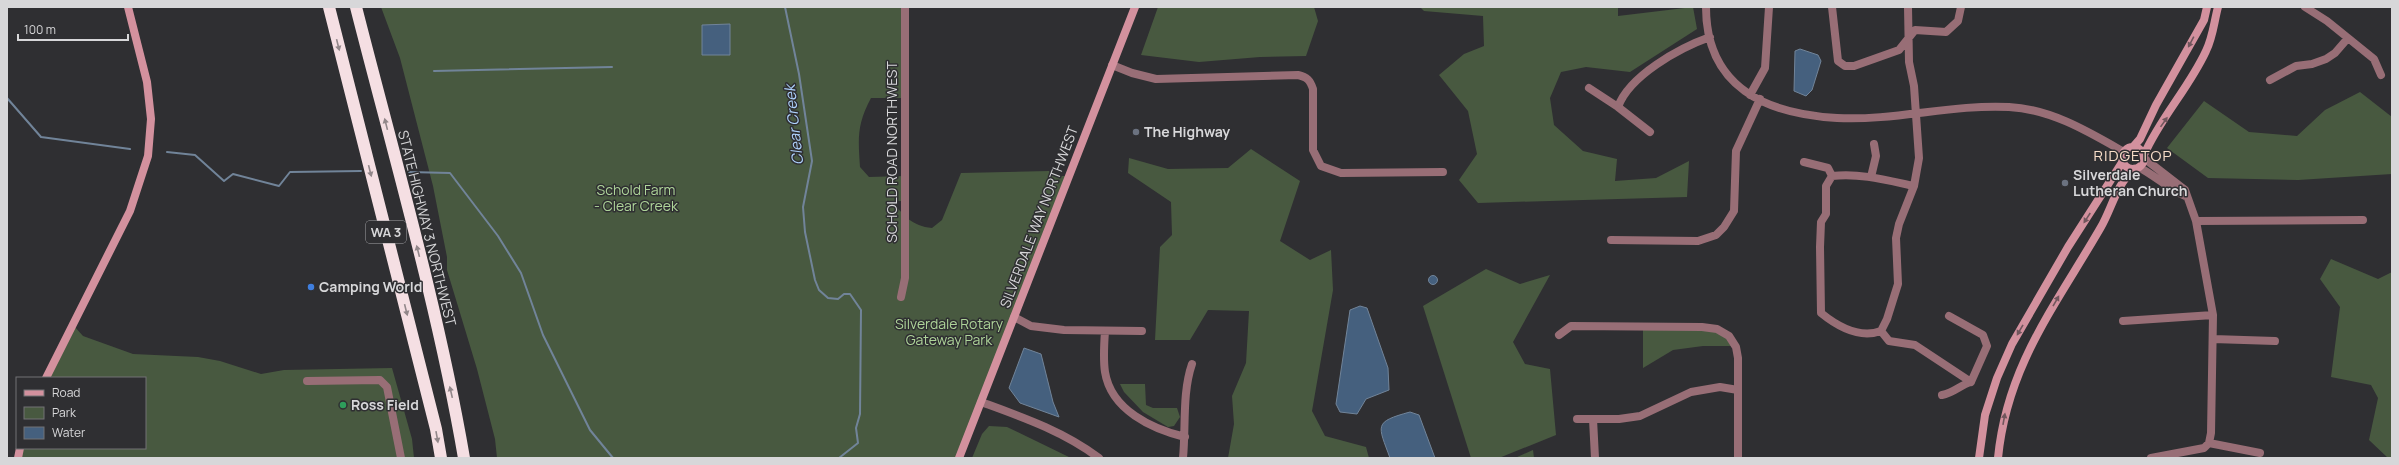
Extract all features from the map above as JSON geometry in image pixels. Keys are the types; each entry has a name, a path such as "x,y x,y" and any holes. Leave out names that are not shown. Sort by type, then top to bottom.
{"highway":[{"name":"WA 3","path":"329,7 436,430 441,458"},
{"name":"STATE HIGHWAY 3 NORTHWEST","path":"356,7 427,288 456,413 464,458"}],"main road":[{"path":"47,377 130,211 148,156 151,119 147,82 128,7"},
{"name":"SILVERDALE WAY NORTHWEST","path":"959,458 1135,7"},
{"path":"1979,458 1985,415 1997,378 2012,344 2068,247 2122,161 2124,152 2133,147 2140,139 2156,105 2204,20 2207,7"},
{"path":"1998,458 2006,407 2016,376 2032,341 2102,226 2122,181 2137,169 2145,157 2150,141 2175,105 2205,53 2213,35 2218,7"},
{"path":"2133,147 2140,149 2145,157"},
{"path":"2122,161 2128,168 2137,169"}],"street":[{"name":"SCHOLD ROAD NORTHWEST","path":"902,297 905,278 905,7"},
{"path":"1706,7 1706,26 1715,58 1734,84 1750,95 1779,108 1837,118 1877,117 1962,108 2011,107 2063,120 2124,152"},
{"path":"1750,95 1764,68 1769,7"},
{"path":"1832,7 1838,61 1846,66 1854,66 1899,50 1915,30 1946,32 1958,21 1961,7"},
{"path":"1832,176 1826,186 1826,214 1822,222 1820,247 1822,313 1844,328 1857,332 1874,334 1881,331 1887,319 1898,284 1896,238 1899,224 1914,186 1919,158 1908,38 1908,7"},
{"path":"2305,7 2374,59 2381,76"},
{"path":"1618,107 1622,96 1640,77 1688,45 1710,38"},
{"path":"2270,80 2296,66 2312,64 2326,59 2336,53 2348,38"},
{"path":"1112,64 1132,73 1156,79 1304,76 1309,80 1313,89 1313,150 1321,166 1341,172 1443,172"},
{"path":"1589,88 1618,107 1650,132"},
{"path":"1611,240 1698,241 1716,236 1724,227 1734,211 1736,151 1760,100"},
{"path":"1871,176 1876,156 1874,144"},
{"path":"2145,157 2185,190 2196,221 2213,314 2211,433 2209,443 2204,448 2151,458"},
{"path":"1804,162 1828,168 1832,176"},
{"path":"2137,169 2157,177 2180,195 2186,196"},
{"path":"1832,176 1871,176 1914,186"},
{"path":"2196,221 2363,220"},
{"path":"2123,321 2213,314"},
{"path":"1942,394 1951,393 1962,385 1971,382 1987,346 1982,335 1948,316"},
{"path":"1014,317 1030,326 1064,330 1142,331"},
{"path":"1558,335 1570,326 1702,327 1717,329 1729,336 1736,347 1738,358 1738,458"},
{"path":"1105,331 1106,373 1113,391 1128,410 1146,424 1185,437"},
{"path":"1881,331 1884,338 1889,341 1915,345 1971,382"},
{"path":"2213,339 2275,341"},
{"path":"1183,458 1186,382 1192,364"},
{"path":"307,381 380,380 387,387 401,458"},
{"path":"1577,418 1619,419 1640,416 1676,398 1703,389 1720,387 1738,390"},
{"path":"981,402 1056,431 1079,443 1099,458"},
{"path":"1593,419 1594,458"},
{"path":"2209,443 2260,453"}],"green space":[{"name":"Schold Farm - Clear Creek","path":"381,7 905,7 905,98 871,98 866,107 861,124 859,148 860,167 869,177 905,176 905,201 892,201 905,216 914,223 932,228 942,220 961,173 1049,171 1052,176 1068,176 959,458 497,458 495,439 477,369 447,270 447,257 433,186 400,58"},
{"path":"1158,7 1314,7 1318,21 1306,56 1260,57 1199,62 1141,55"},
{"path":"1420,7 1618,7 1618,16 1693,7 1697,29 1630,72 1586,67 1561,72 1550,98 1554,125 1583,151 1617,159 1615,181 1656,178 1689,161 1687,197 1478,203 1459,180 1477,154 1468,111 1439,75 1464,54 1484,46 1483,16 1424,11"},
{"path":"2360,92 2392,117 2392,174 2298,180 2208,178 2167,148 2204,101 2249,132 2297,136 2325,110"},
{"path":"1251,149 1300,181 1280,241 1310,260 1331,250 1333,290 1312,411 1325,436 1366,447 1369,458 1228,458 1234,424 1232,396 1246,363 1249,311 1208,310 1190,340 1155,340 1160,247 1172,235 1171,202 1128,173 1129,158 1168,169 1228,168"},
{"path":"2331,259 2378,279 2392,272 2392,458 2388,458 2369,440 2378,398 2371,385 2331,377 2340,307 2320,279"},
{"path":"1486,269 1520,284 1550,275 1513,342 1525,364 1550,369 1556,435 1499,458 1471,458 1423,306"},
{"path":"74,326 83,336 133,354 198,357 220,361 261,374 284,370 392,368 412,439 414,458 18,458 20,449 146,449 146,377 47,377"},
{"path":"1643,327 1717,329 1734,346 1703,346 1673,350 1643,368"},
{"path":"1120,384 1145,384 1146,405 1153,408 1177,408 1180,417 1174,426 1168,427 1143,412 1124,392"},
{"path":"989,426 1007,427 1071,458 972,458 982,434"},
{"path":"1533,450 1534,458 1515,458"}],"water":[{"path":"730,24 730,55 702,55 702,25"},
{"path":"1800,49 1818,55 1821,61 1812,90 1806,96 1794,91 1795,51"},
{"path":"1431,276 1435,276 1437,280 1435,284 1431,284 1429,282 1429,278"},
{"path":"1360,306 1367,308 1388,368 1389,390 1366,399 1357,414 1340,412 1336,404 1350,310"},
{"path":"1024,348 1041,354 1053,402 1059,417 1020,403 1009,388"},
{"path":"1410,412 1419,415 1435,458 1390,458 1381,432 1382,426 1384,422 1398,415"}],"waterway":[{"name":"Clear Creek","path":"785,7 799,74 812,161 803,207 805,232 815,280 819,290 828,298 838,299 844,294 850,294 861,310 860,414 856,428 858,443 839,458"},
{"path":"434,71 612,67"},
{"path":"7,98 41,137 130,149"},
{"path":"167,152 195,155 224,181 233,174 279,186 290,172 361,171"},
{"path":"409,172 450,173 498,236 521,273 543,335 590,430 613,458"}],"place":[{"name":"The Highway","path":"1136,132"},
{"name":"Silverdale Lutheran Church","path":"2065,183"},
{"name":"Camping World","path":"311,287"},
{"name":"Ross Field","path":"343,405"}],"district":[{"name":"RIDGETOP","path":"2133,156"}],"park label":[{"name":"Silverdale Rotary Gateway Park","path":"949,332"}]}
